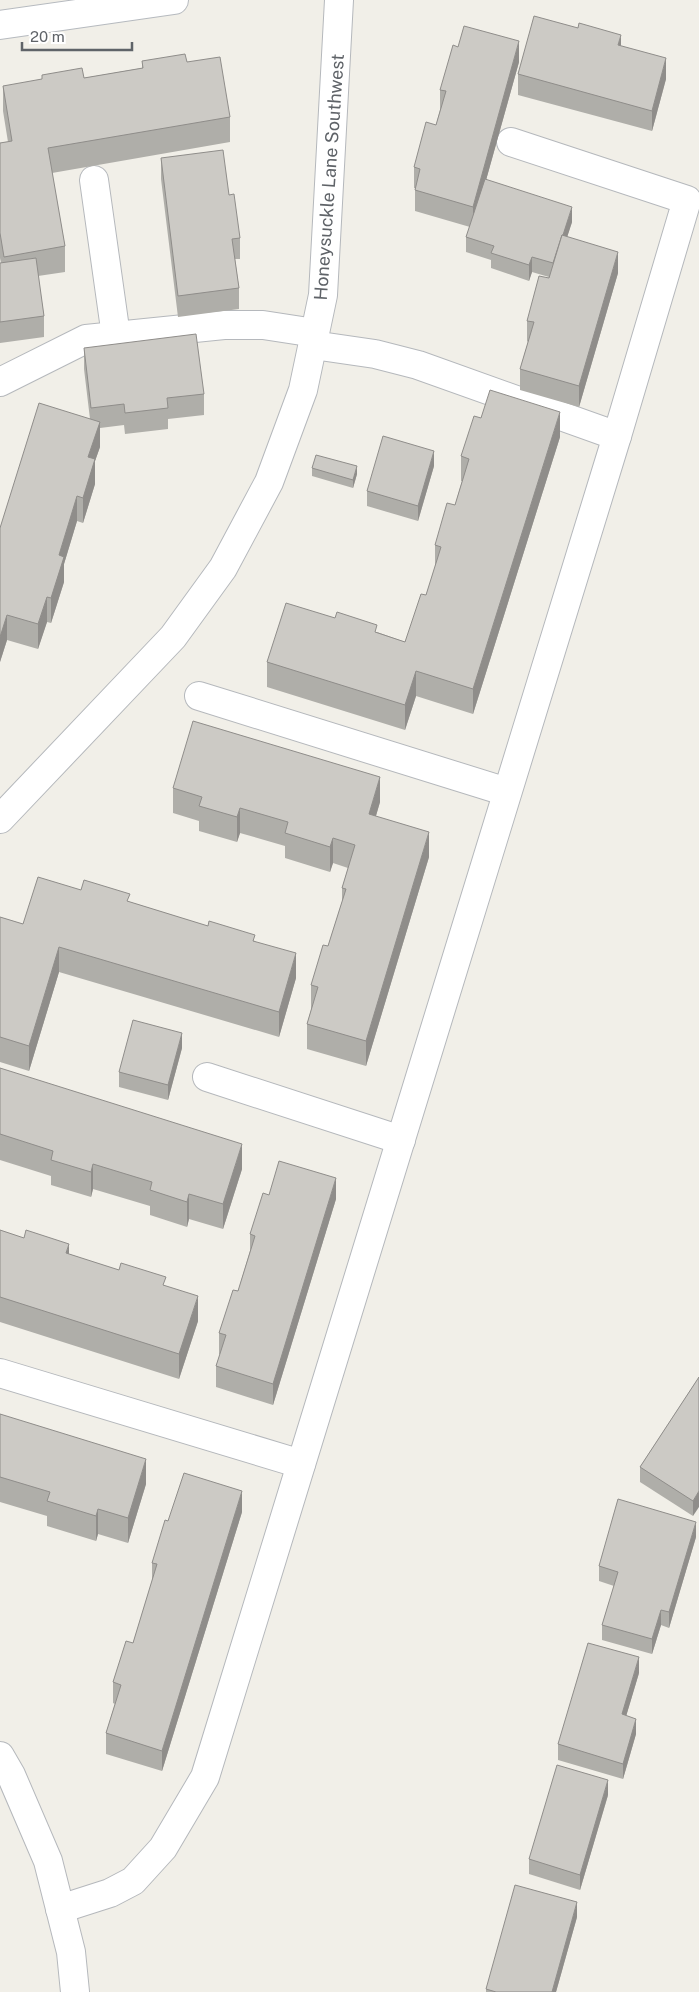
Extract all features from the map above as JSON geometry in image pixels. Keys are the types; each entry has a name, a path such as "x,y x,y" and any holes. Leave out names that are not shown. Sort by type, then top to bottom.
{"street":[{"path":"0,25 174,0"},
{"name":"Honeysuckle Lane Southwest","path":"0,818 173,637 223,568 269,482 303,390 323,295 339,0"},
{"path":"60,1910 110,1893 133,1880 163,1848 205,1778 617,436 687,200 511,142"},
{"path":"94,180 116,336"},
{"path":"0,382 86,339 224,325 263,325 418,365 617,436"},
{"path":"199,696 508,792"},
{"path":"207,1077 400,1140"},
{"path":"0,1373 301,1464"},
{"path":"0,1756 12,1775 48,1861 71,1952 75,1992"}],"building":[{"path":"534,16 578,28 579,23 621,35 618,45 666,58 652,111 518,74"},
{"path":"464,26 519,41 473,207 415,190 420,169 414,167 426,122 436,125 446,91 440,90 453,45 458,47"},
{"path":"185,54 187,62 220,57 230,117 48,148 65,246 4,257 0,233 0,143 12,141 3,86 42,79 42,75 82,68 84,78 143,68 142,61"},
{"path":"223,150 229,195 234,194 240,238 232,239 239,288 178,296 161,158"},
{"path":"485,179 572,207 553,263 532,257 529,265 491,253 494,246 466,237"},
{"path":"562,235 618,252 579,386 520,369 534,322 527,321 539,276 549,278"},
{"path":"36,258 44,316 0,322 0,263"},
{"path":"196,334 204,394 167,398 168,408 125,413 124,404 91,408 84,348"},
{"path":"490,390 560,412 473,689 416,671 405,705 267,662 286,603 335,618 337,612 377,625 375,632 405,642 421,594 426,595 441,547 435,545 447,503 455,505 469,459 461,456 474,416 481,418"},
{"path":"39,403 100,422 88,457 95,459 83,498 77,496 59,555 64,557 51,598 47,597 38,624 7,615 0,637 0,528"},
{"path":"383,436 434,451 418,506 367,491"},
{"path":"316,455 357,466 353,480 312,468"},
{"path":"193,721 380,777 369,814 429,832 366,1041 307,1024 318,987 311,985 323,945 328,946 346,889 342,888 355,845 333,838 330,847 285,833 288,822 240,808 237,817 199,806 202,797 173,788"},
{"path":"38,877 81,890 84,880 130,894 127,901 208,926 209,921 255,935 253,941 296,953 279,1012 59,947 29,1046 0,1037 0,917 23,924"},
{"path":"133,1020 182,1033 168,1085 119,1072"},
{"path":"0,1068 242,1144 223,1204 189,1194 187,1202 150,1190 152,1182 93,1164 91,1172 51,1160 53,1151 0,1134"},
{"path":"279,1161 336,1178 273,1384 216,1366 226,1335 219,1333 233,1290 238,1291 255,1236 250,1234 263,1193 269,1195"},
{"path":"0,1230 24,1238 26,1230 69,1244 66,1253 119,1270 121,1263 166,1277 163,1285 198,1296 179,1354 0,1297"},
{"path":"699,1377 699,1491 693,1501 640,1467"},
{"path":"0,1414 146,1459 128,1518 98,1509 96,1516 47,1501 50,1492 0,1477"},
{"path":"184,1473 242,1491 162,1751 106,1733 121,1685 113,1682 126,1641 133,1643 157,1564 152,1563 165,1520 168,1521"},
{"path":"618,1499 696,1522 669,1612 661,1610 652,1639 602,1625 618,1572 599,1566"},
{"path":"588,1643 639,1657 622,1714 636,1719 623,1764 558,1744"},
{"path":"557,1765 608,1780 580,1875 529,1859"},
{"path":"515,1885 577,1902 552,1992 496,1992 486,1989"}]}
